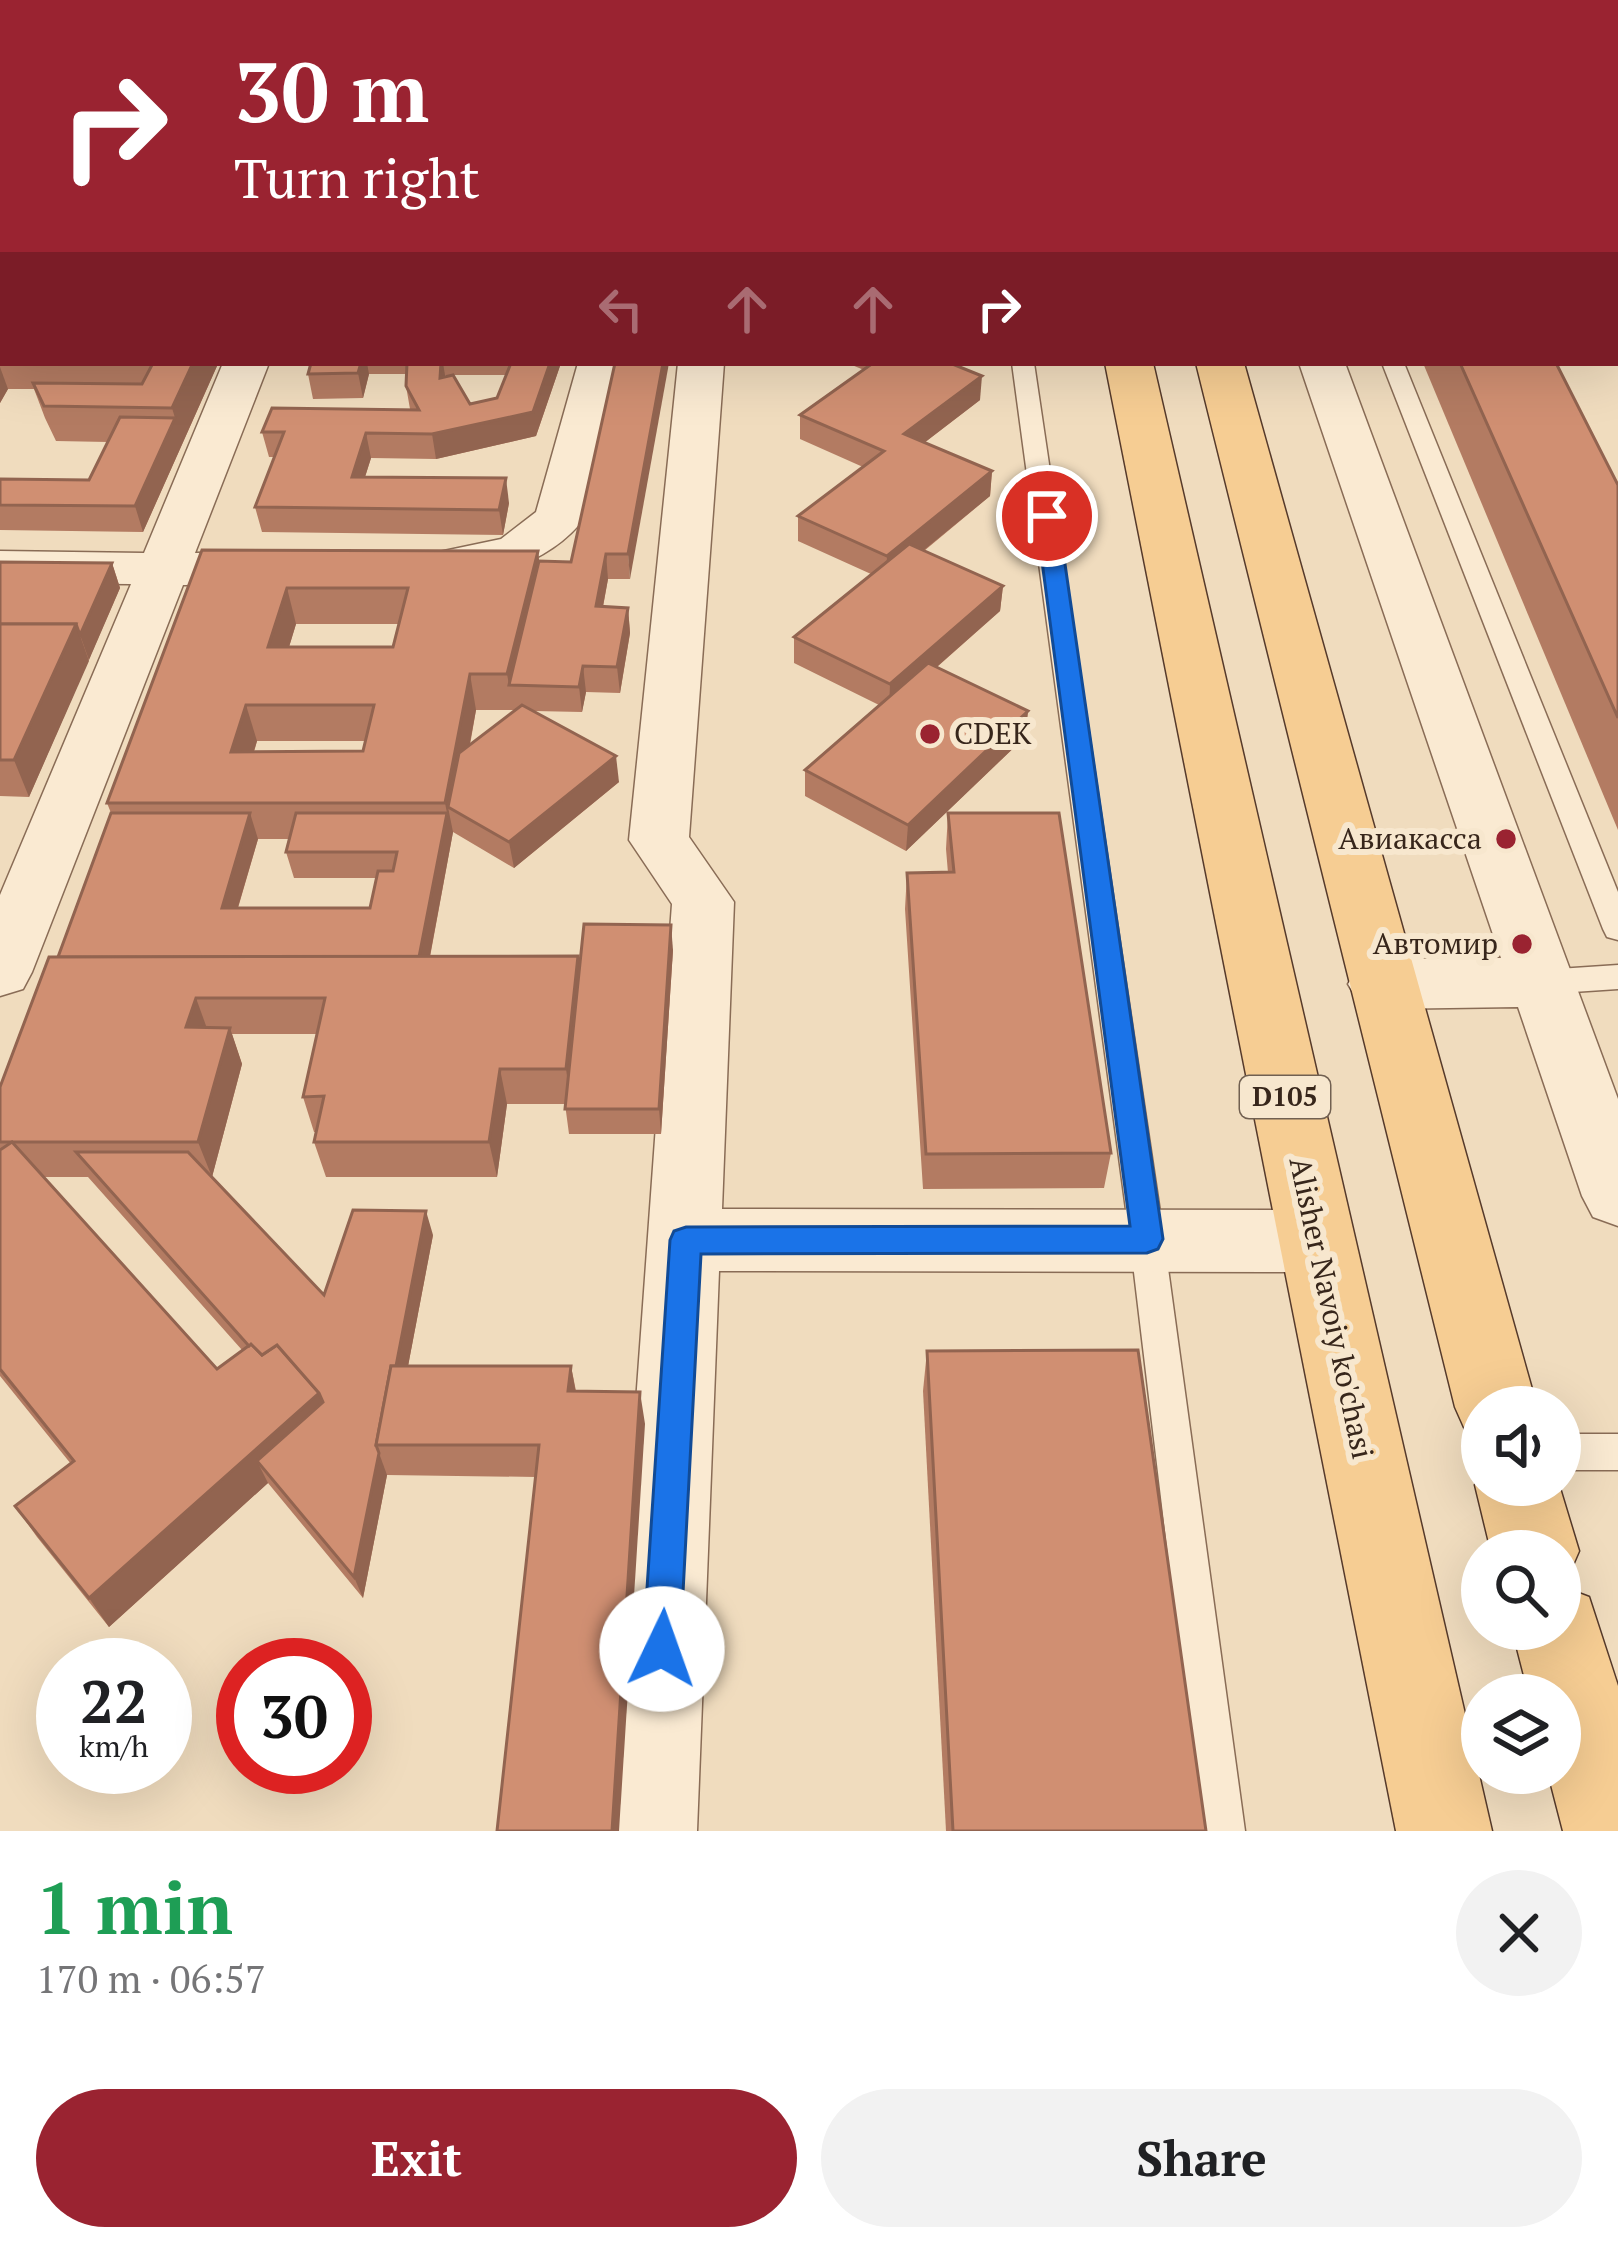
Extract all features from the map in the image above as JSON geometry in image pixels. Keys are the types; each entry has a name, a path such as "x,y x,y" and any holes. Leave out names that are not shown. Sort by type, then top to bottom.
{"main road":[{"name":"Alisher Navoiy ko'chasi","path":"1130,366 1444,1831"},
{"path":"1221,366 1490,1386"},
{"path":"1562,1650 1611,1831"}],"street":[{"path":"0,972 245,366"},
{"path":"0,567 448,567 498,558 535,541 560,518 600,366"},
{"path":"651,1831 703,902 659,840 701,366"},
{"path":"1323,366 1618,1196"},
{"path":"1381,984 1544,982"},
{"path":"686,1240 1316,1240"}],"lane":[{"path":"1023,366 1147,1239 1223,1831"},
{"path":"1394,366 1618,929"},
{"path":"1544,982 1618,977"},
{"path":"1581,1452 1618,1452"}],"building":[{"path":"151,366 192,366 172,408 44,406 33,383 142,384"},
{"path":"310,366 360,366 358,373 308,374"},
{"path":"407,366 441,366 440,378 453,375 470,404 497,398 510,366 549,366 533,412 432,434 366,433 352,477 506,478 499,510 255,507 284,432 262,432 272,408 419,410 406,386"},
{"path":"614,366 662,366 628,554 606,554 596,606 628,608 617,667 583,666 579,687 509,685 539,561 571,562"},
{"path":"869,366 957,366 982,376 904,434 992,471 887,556 798,516 884,451 800,415"},
{"path":"1461,366 1558,366 1618,485 1618,718"},
{"path":"120,417 175,418 135,506 0,505 0,479 89,480"},
{"path":"909,544 1003,586 890,684 794,637"},
{"path":"202,550 538,551 507,674 470,674 445,803 107,803","holes":["287,588 408,588 393,647 268,647","246,705 374,705 363,751 231,752"]},
{"path":"0,562 112,563 80,635 76,624 0,624"},
{"path":"0,624 76,624 14,760 0,760"},
{"path":"928,663 1028,711 908,825 805,770"},
{"path":"522,705 616,756 509,842 448,807 459,753"},
{"path":"111,813 250,813 222,908 370,908 378,871 393,871 397,852 286,852 296,813 447,813 419,957 58,957"},
{"path":"948,813 1059,813 1111,1153 926,1154 907,873 954,872"},
{"path":"584,924 671,925 659,1109 565,1109"},
{"path":"578,956 566,1069 500,1069 489,1142 314,1142 324,1096 303,1097 325,998 196,998 186,1027 230,1028 198,1142 0,1142 0,1087 49,957"},
{"path":"12,1142 217,1369 251,1344 262,1355 277,1345 319,1393 89,1598 15,1506 74,1461 0,1369 0,1150"},
{"path":"76,1152 188,1152 324,1295 353,1210 426,1211 396,1366 391,1366 354,1577 257,1461 323,1402 319,1393 277,1345 262,1355 249,1346"},
{"path":"1138,1350 1206,1831 953,1831 927,1351"},
{"path":"391,1366 571,1366 568,1391 640,1392 612,1831 497,1831 539,1445 376,1445"}],"place":[{"name":"CDEK","path":"930,734"},
{"name":"Авиакасса","path":"1506,839"},
{"name":"Автомир","path":"1522,944"}],"route":[{"path":"662,1649 686,1240 1147,1239 1047,516"}]}
